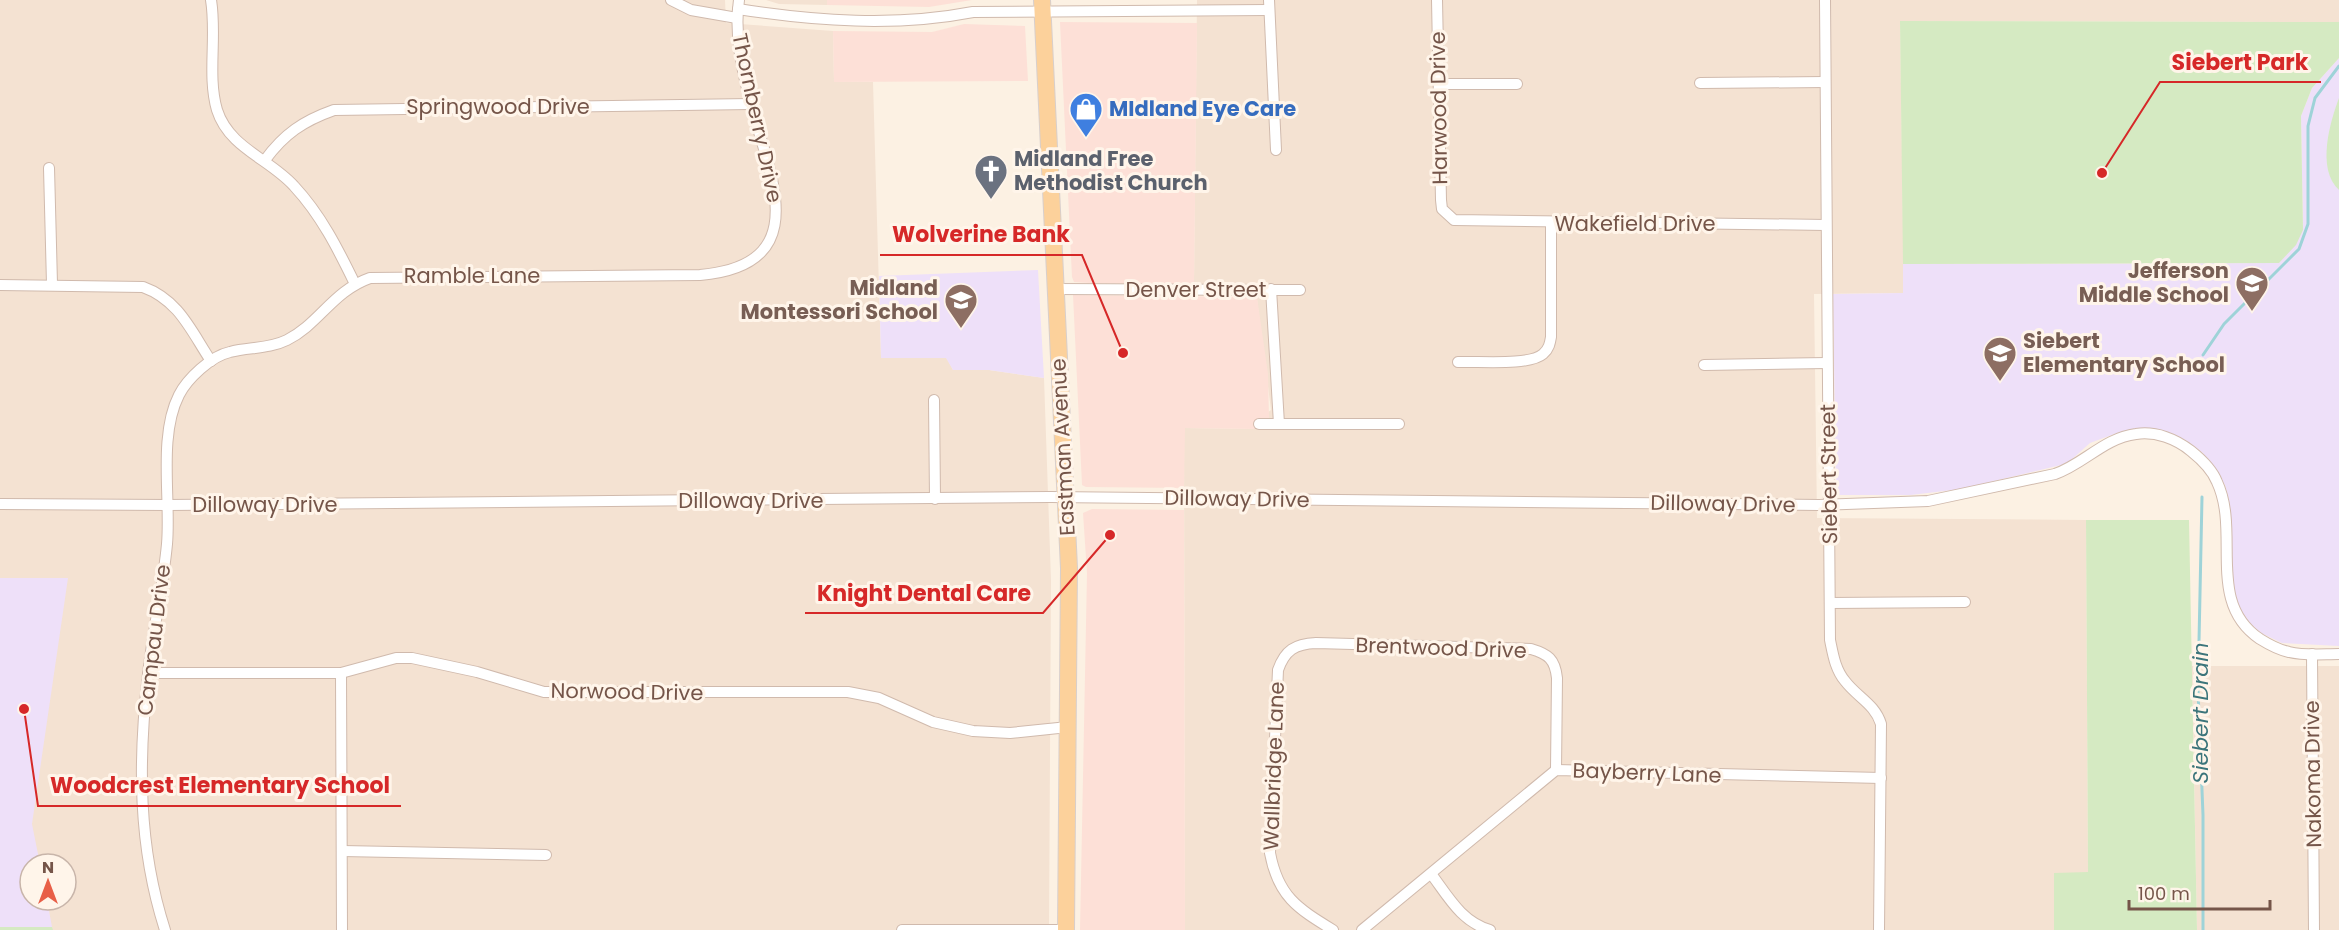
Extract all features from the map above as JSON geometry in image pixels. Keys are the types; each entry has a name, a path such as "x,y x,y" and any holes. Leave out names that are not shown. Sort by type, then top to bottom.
{"main road":[{"name":"Eastman Avenue","path":"1042,6 1066,497 1068,727 1066,930"}],"street":[{"path":"211,0 217,110 225,128 242,146 265,160 294,185 318,215 355,284"},
{"path":"671,0 691,10 738,5 825,19 930,20 973,12 1042,6 1269,5 1276,150"},
{"name":"Harwood Drive","path":"1437,0 1441,200 1446,215"},
{"name":"Siebert Street","path":"1825,0 1830,640 1834,661 1843,679 1878,713 1881,724 1879,930"},
{"name":"Thornberry Drive","path":"738,5 740,49 751,104 776,189 778,204 773,232 754,256"},
{"path":"1700,83 1825,82"},
{"path":"1440,84 1517,84"},
{"name":"Springwood Drive","path":"265,160 294,128 334,110 751,104"},
{"path":"49,168 52,284"},
{"name":"Wakefield Drive","path":"1446,215 1454,220 1551,223 1826,225"},
{"path":"1458,362 1527,359 1542,356 1549,347 1551,337 1551,223"},
{"name":"Ramble Lane","path":"211,361 227,352 274,345 287,340 298,333 340,293 370,278 700,275 737,268 754,256"},
{"path":"0,285 120,284 143,287 160,293 175,305 211,361"},
{"name":"Denver Street","path":"1056,289 1300,290"},
{"path":"1271,289 1279,424"},
{"name":"Campau Drive","path":"165,930 150,880 141,797 141,749 148,673 167,542 171,415 179,394 211,361"},
{"path":"1704,365 1827,363"},
{"path":"934,400 935,499"},
{"path":"1259,424 1399,424"},
{"name":"Dilloway Drive","path":"0,504 168,505 1066,497 1829,505 1928,501 1966,494 2066,470 2115,439 2137,434 2166,437 2179,442 2203,461 2217,481 2223,501 2226,581 2235,614 2249,631 2268,644 2288,652 2339,654"},
{"path":"1830,603 1965,602"},
{"name":"Brentwood Drive","path":"1289,649 1301,644 1316,643 1531,649 1546,654 1556,664 1556,770"},
{"name":"Wallbridge Lane","path":"1289,649 1278,670 1270,852 1273,871 1282,892 1299,909 1333,930"},
{"name":"Nakoma Drive","path":"2312,654 2314,930"},
{"name":"Norwood Drive","path":"148,673 341,673 396,658 412,658 477,672 543,692 848,692 879,698 933,722 973,731 1010,733 1068,727"},
{"path":"341,673 342,930"},
{"name":"Bayberry Lane","path":"1362,930 1432,875 1556,770 1881,778"},
{"path":"342,851 546,855"},
{"path":"1432,875 1462,916 1477,926 1490,930"},
{"path":"902,930 1066,930"}],"shaded area":[{"path":"0,0 725,0 726,23 833,31 834,82 873,82 881,358 947,358 953,370 989,370 1044,378 1051,580 1049,930 0,930"},
{"path":"766,0 827,0 827,5 779,4"},
{"path":"827,0 972,0 929,7 827,5"},
{"path":"1197,0 2339,0 2339,22 1900,21 1904,293 1814,294 1817,518 2086,520 2088,873 2054,873 2054,930 1185,930 1184,428 1255,429 1256,421 1271,410 1255,284 1194,284"},
{"path":"1060,22 1197,23 1194,284 1074,282"},
{"path":"964,24 1025,26 1028,81 834,82 833,31 932,32"},
{"path":"2339,58 2339,646 2282,643 2261,633 2248,621 2238,606 2232,584 2229,501 2225,485 2203,453 2185,440 2166,432 2135,429 2117,433 2090,443 2070,461 2061,465 1961,489 1911,495 1836,495 1833,294 1903,293 1903,264 2279,263 2303,230 2301,116 2312,88"},
{"name":"Midland Montessori School","path":"1038,270 1044,378 989,370 953,370 946,358 881,358 879,276"},
{"path":"1073,295 1257,297 1268,374 1269,418 1256,421 1256,429 1185,428 1184,488 1086,487 1082,485"},
{"path":"1092,509 1184,510 1185,930 1080,930 1087,573 1083,513"},
{"path":"0,578 68,578 32,824 38,852 18,852 18,912 49,912 52,927 0,927"},
{"path":"2192,666 2339,666 2339,930 2197,930"}],"green space":[{"path":"1900,21 2339,22 2339,58 2312,88 2301,116 2303,230 2296,245 2279,263 1903,264"},
{"path":"2339,98 2339,190 2328,170 2327,145"},
{"path":"2086,520 2189,520 2197,930 2054,930 2054,873 2088,872"},
{"path":"0,927 52,927 53,930 0,930"}],"waterway":[{"name":"Siebert Drain","path":"2203,355 2224,324 2299,249 2308,224 2308,126 2315,98 2339,66"},
{"name":"Siebert Drain","path":"2202,497 2198,690 2203,815 2203,930"}],"place":[{"name":"MIdland Eye Care","path":"1086,138"},
{"name":"Siebert Park","path":"2102,173"},
{"name":"Midland Free Methodist Church","path":"991,200"},
{"name":"Jefferson Middle School","path":"2252,312"},
{"name":"Midland Montessori School","path":"961,329"},
{"name":"Wolverine Bank","path":"1123,353"},
{"name":"Siebert Elementary School","path":"2000,382"},
{"name":"Knight Dental Care","path":"1110,535"},
{"name":"Woodcrest Elementary School","path":"24,709"}]}
